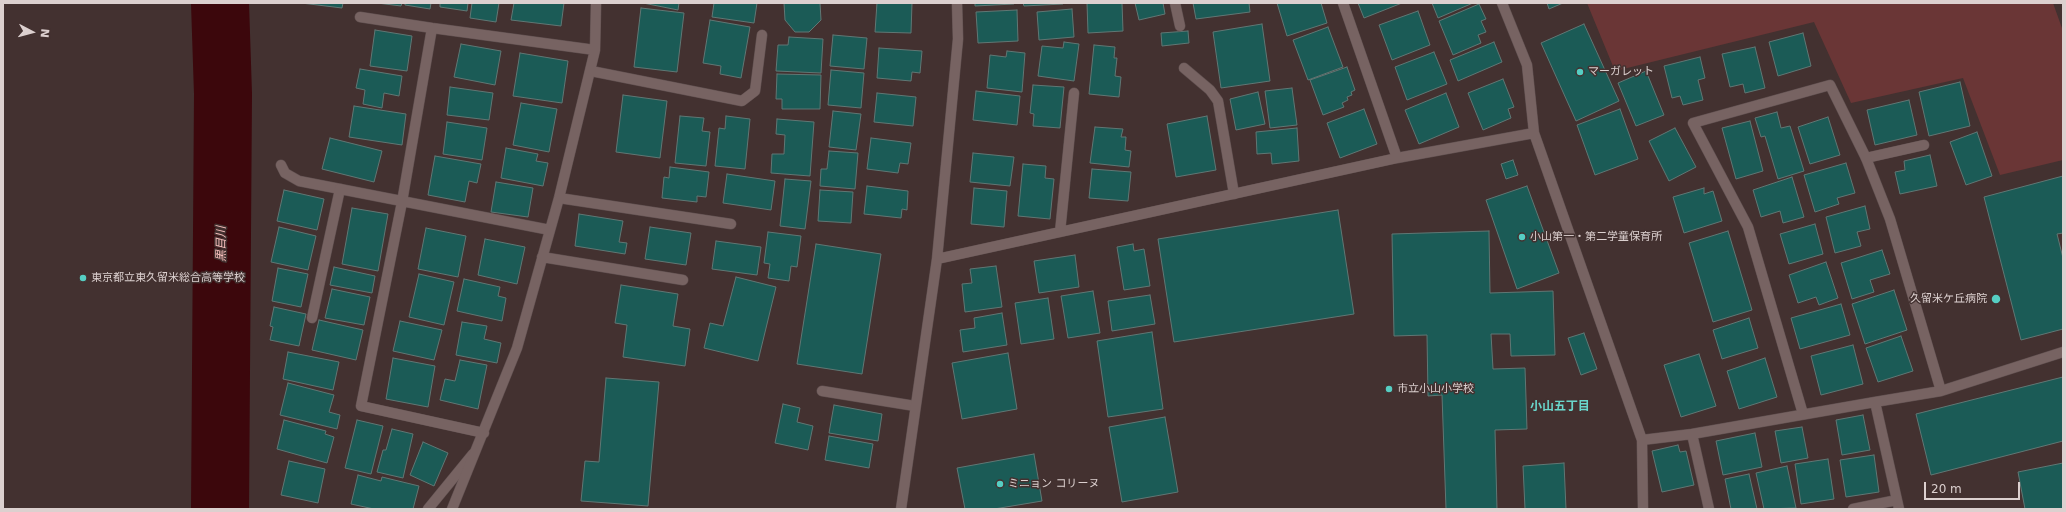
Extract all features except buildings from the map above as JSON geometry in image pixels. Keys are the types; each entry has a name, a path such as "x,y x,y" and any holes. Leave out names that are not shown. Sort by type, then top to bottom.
{"street":[{"path":"452,509 484,433 517,348 559,198 591,70 595,50 596,3"},
{"path":"901,509 937,258 958,38 957,3"},
{"path":"1175,3 1180,26"},
{"path":"1343,3 1398,158"},
{"path":"1502,3 1527,66 1534,133 1642,440 1643,509"},
{"path":"360,17 595,50"},
{"path":"432,28 402,202 361,406 484,433"},
{"path":"591,70 742,101 755,91 762,35"},
{"path":"1184,68 1210,90 1218,101 1234,194"},
{"path":"1803,414 1748,227 1693,123 1830,86 1866,158 1890,219 1941,391"},
{"path":"1060,232 1074,93"},
{"path":"937,258 1398,158 1534,133"},
{"path":"1866,158 1924,145"},
{"path":"281,165 285,173 299,181 550,230"},
{"path":"312,318 340,189"},
{"path":"559,198 731,224"},
{"path":"542,257 683,280"},
{"path":"1642,440 1692,434 1941,391 2063,352"},
{"path":"822,391 916,406"},
{"path":"1853,509 1898,504 1875,402"},
{"path":"1692,434 1709,509"},
{"path":"428,509 477,450"}],"shaded area":[{"path":"1587,3 2053,3 2063,31 2063,160 2000,175 1963,78 1851,103 1814,22 1615,71"}],"waterway":[{"name":"黒目川","path":"220,3 223,94 220,509"}],"place":[{"name":"マーガレット","path":"1580,72"},
{"name":"小山第一・第二学童保育所","path":"1522,237"},
{"name":"東京都立東久留米総合高等学校","path":"83,278"},
{"name":"久留米ケ丘病院","path":"1996,299"},
{"name":"市立小山小学校","path":"1389,389"},
{"name":"ミニョン コリーヌ","path":"1000,484"}],"district":[{"name":"小山五丁目","path":"1560,407"}]}
